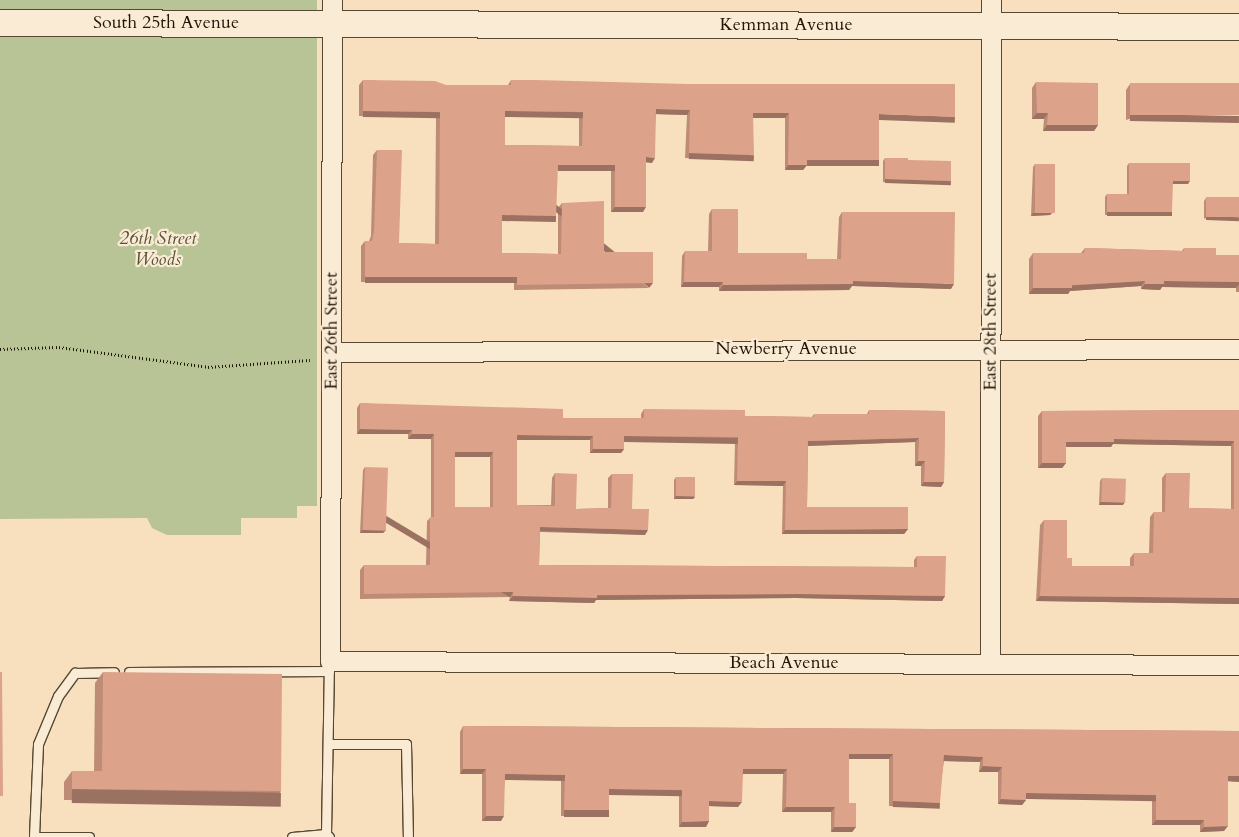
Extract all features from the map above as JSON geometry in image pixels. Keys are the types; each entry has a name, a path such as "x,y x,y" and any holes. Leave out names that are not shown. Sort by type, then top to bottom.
{"street":[{"name":"East 28th Street","path":"990,664 991,0"},
{"name":"Kemman Avenue","path":"332,11 991,26 1239,26"},
{"name":"South 25th Avenue","path":"0,23 332,11"},
{"name":"East 26th Street","path":"329,666 333,352 332,11"},
{"name":"Newberry Avenue","path":"333,352 991,348 1239,349"},
{"name":"Beach Avenue","path":"329,666 1239,665"}],"lane":[{"path":"89,837 34,836 38,744 58,696 75,673 329,666 328,836 292,837"},
{"path":"328,744 406,744 408,837"}],"path":[{"path":"0,349 59,347 208,367 315,360 333,352"}],"green space":[{"name":"26th Street Woods","path":"0,0 317,0 317,506 297,506 297,518 241,518 241,535 167,535 152,528 147,518 0,519"}],"building":[{"path":"363,80 435,81 446,85 511,85 511,80 688,84 955,84 955,117 879,114 879,160 807,160 807,165 788,165 789,113 753,113 754,155 689,153 690,110 656,109 655,158 646,157 646,207 615,207 615,165 558,165 556,216 502,215 502,253 561,254 562,203 604,201 604,252 653,252 653,283 517,285 517,277 365,277 365,241 372,241 374,231 377,150 402,150 399,243 439,244 440,112 363,111","holes":["505,111 583,112 582,146 505,145"]},
{"path":"1036,82 1098,83 1098,125 1047,125 1048,113 1037,113"},
{"path":"1130,83 1239,83 1239,115 1130,115"},
{"path":"885,158 951,161 951,181 885,179"},
{"path":"1129,163 1190,163 1190,181 1173,181 1172,212 1107,212 1107,194 1129,194"},
{"path":"1035,164 1055,164 1055,213 1035,213"},
{"path":"1206,197 1239,197 1239,217 1206,217"},
{"path":"712,209 738,209 738,253 807,253 807,259 841,259 842,212 955,212 954,284 853,281 853,284 723,285 723,282 684,282 685,251 712,251"},
{"path":"1085,248 1184,251 1184,248 1216,248 1216,255 1239,255 1239,282 1164,281 1164,284 1145,284 1145,281 1072,285 1072,288 1033,288 1033,253 1084,253"},
{"path":"360,403 563,409 563,418 644,418 644,409 745,410 745,416 814,417 814,414 869,414 869,410 945,411 944,482 924,482 925,461 918,461 919,438 808,441 807,507 908,507 908,529 785,530 786,481 737,481 738,437 624,436 624,449 593,449 593,436 517,435 517,505 555,506 555,473 577,474 576,509 611,508 612,474 633,474 632,509 649,509 648,530 540,527 539,565 917,567 917,556 946,556 945,596 799,594 597,595 597,598 513,596 513,592 364,594 364,565 430,565 430,517 434,517 434,434 412,434 412,430 360,429","holes":["455,452 493,452 493,507 455,507"]},
{"path":"1239,410 1239,598 1040,596 1044,520 1067,520 1067,558 1072,558 1072,566 1134,566 1134,553 1153,553 1154,512 1165,512 1166,473 1190,473 1189,508 1234,509 1234,441 1114,439 1114,442 1066,442 1066,463 1042,463 1042,411"},
{"path":"365,467 388,468 386,531 363,530"},
{"path":"676,477 695,477 695,496 676,496"},
{"path":"1102,478 1126,479 1125,503 1101,502"},
{"path":"0,672 2,672 3,796 0,796"},
{"path":"103,672 282,674 281,791 72,789 72,771 102,771"},
{"path":"463,726 1239,731 1239,776 1228,776 1228,826 1204,827 1204,820 1156,820 1156,795 1026,793 1026,800 1001,799 1002,767 983,766 983,757 944,755 940,803 893,801 893,754 849,754 849,803 856,803 856,827 834,827 835,807 786,807 787,769 743,769 742,802 709,801 709,821 682,822 682,790 609,789 609,810 564,810 565,775 505,774 504,816 486,816 486,769 463,769"}]}
